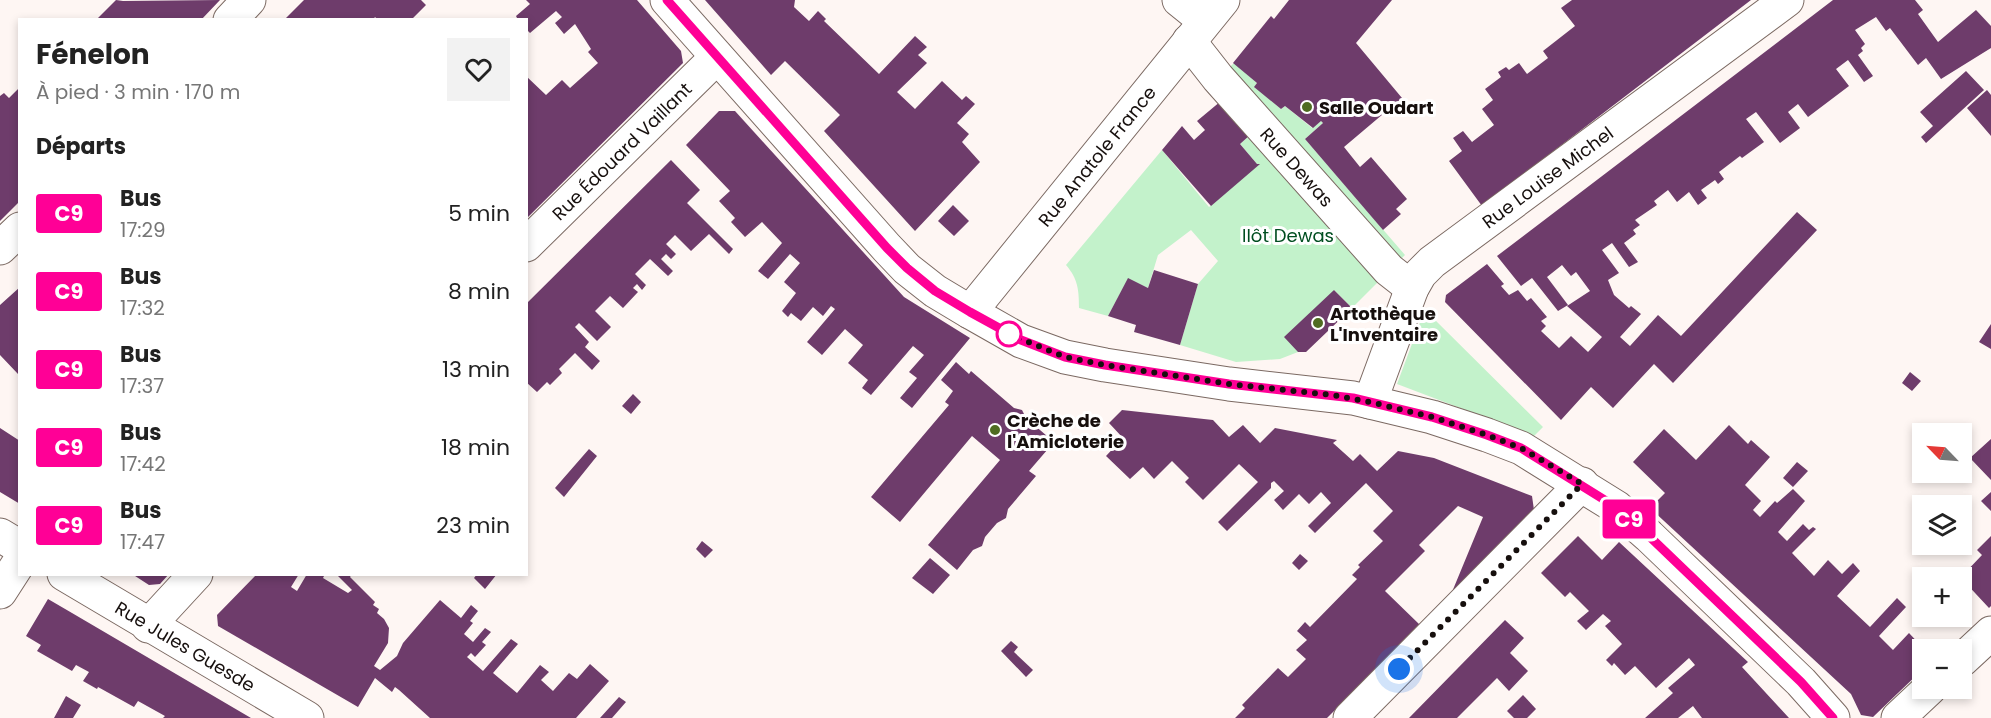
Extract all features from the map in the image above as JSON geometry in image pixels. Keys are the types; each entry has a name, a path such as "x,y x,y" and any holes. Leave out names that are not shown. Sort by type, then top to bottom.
{"street":[{"path":"232,18 249,0"},
{"path":"667,0 900,262 935,291 1021,340 1065,357 1229,384 1332,395 1370,402 1432,417 1521,448 1616,507 1801,682 1833,718"},
{"name":"Rue Dewas","path":"1179,0 1206,21 1218,78 1389,270 1412,288"},
{"name":"Rue Louise Michel","path":"1370,402 1412,288 1420,274 1432,262 1787,0"},
{"name":"Rue Anatole France","path":"970,312 1206,21"},
{"name":"Rue Édouard Vaillant","path":"528,243 717,57"},
{"path":"0,248 18,231"},
{"path":"1350,718 1582,484"},
{"path":"0,535 18,546"},
{"path":"0,592 18,564"},
{"name":"Rue Jules Guesde","path":"67,576 148,626 307,718"},
{"path":"148,626 194,576"},
{"path":"1972,651 1991,633"},
{"path":"1898,718 1918,699"}],"green space":[{"name":"Ilôt Dewas","path":"1234,63 1257,83 1255,87 1281,109 1285,106 1312,128 1321,121 1323,123 1305,139 1405,255 1352,308 1334,290 1298,352 1280,359 1236,362 1180,345 1198,284 1218,261 1191,230 1158,255 1148,288 1128,279 1108,316 1079,308 1077,285 1066,265 1162,150 1209,207 1259,164 1240,144 1250,135 1208,88"},
{"path":"1431,316 1543,427 1534,436 1397,384 1422,317"}],"building":[{"path":"116,0 220,0 203,18 98,18"},
{"path":"304,0 421,0 426,5 413,18 286,18"},
{"path":"526,0 637,0 681,51 683,63 528,217 528,78 546,95 562,80 570,88 598,63 588,52 591,49 575,24 564,34 555,23 562,17 556,11 530,33 528,18 517,18 516,16 530,4"},
{"path":"705,0 795,0 794,7 809,21 818,11 826,19 824,21 879,74 915,36 927,47 918,55 927,63 897,92 915,109 942,81 962,100 966,96 975,104 957,123 969,134 962,142 980,162 915,231 824,131 840,115 785,61 771,75"},
{"path":"1289,0 1392,0 1356,43 1402,98 1344,147 1360,167 1371,157 1407,199 1396,209 1401,214 1383,230 1305,139 1323,123 1321,121 1313,128 1285,106 1281,109 1254,87 1257,83 1233,63 1271,16 1274,19"},
{"path":"1572,0 1751,0 1482,206 1449,161 1462,151 1453,138 1463,131 1472,142 1494,125 1482,109 1493,100 1485,89 1501,77 1498,72 1506,67 1509,70 1519,63 1527,74 1548,58 1543,51 1575,26 1561,8"},
{"path":"1833,0 1915,0 1923,10 1918,14 1938,42 1976,10 1991,26 1991,48 1941,79 1926,58 1918,65 1890,28 1886,31 1876,17 1855,30 1865,44 1861,48 1863,51 1858,55 1873,76 1864,82 1848,60 1836,69 1849,86 1808,117 1798,104 1788,112 1800,128 1780,143 1756,112 1746,119 1764,142 1719,172 1724,179 1718,184 1715,180 1701,190 1707,198 1698,205 1689,192 1677,202 1668,190 1654,201 1657,205 1635,220 1640,225 1633,230 1636,234 1624,243 1638,262 1629,267 1612,243 1602,250 1619,273 1608,280 1614,295 1629,308 1631,306 1641,314 1620,337 1630,346 1658,315 1681,336 1797,212 1817,230 1673,383 1654,364 1613,408 1591,387 1561,420 1445,302 1446,295 1487,264 1504,284 1501,286 1509,295 1518,290 1527,301 1531,298 1547,317 1541,321 1546,326 1541,331 1559,348 1571,336 1588,352 1602,337 1567,306 1590,291 1576,272 1571,276 1562,265 1547,277 1568,305 1558,311 1532,278 1521,286 1497,256"},
{"path":"1966,71 1984,90 1926,143 1921,137 1933,126 1920,112"},
{"path":"18,89 18,203 0,221 0,96 4,93 9,98"},
{"path":"1987,90 1991,95 1991,136 1967,108"},
{"path":"1221,101 1250,135 1240,144 1257,164 1260,164 1211,206 1162,150 1182,126 1194,140 1205,130 1197,121"},
{"path":"719,111 735,111 904,297 970,338 912,408 900,398 917,378 909,372 924,355 913,346 871,395 862,388 868,380 848,363 863,345 845,329 822,355 807,342 835,309 831,306 823,316 813,307 801,321 791,313 788,317 782,311 796,293 784,282 800,263 790,254 768,279 758,271 782,243 762,222 745,237 731,222 735,218 719,201 730,191 686,145"},
{"path":"671,160 700,190 687,203 733,249 729,254 709,234 691,251 675,235 666,244 676,254 671,259 666,254 661,259 673,271 668,276 650,259 635,274 646,285 642,290 637,284 633,288 638,292 623,308 610,296 595,311 611,327 597,341 579,323 575,327 589,342 585,347 600,361 592,370 575,353 559,369 562,373 550,385 547,382 537,392 528,384 528,302"},
{"path":"953,205 969,221 954,236 938,221"},
{"path":"1154,270 1198,284 1180,345 1134,332 1136,325 1108,316 1128,278 1148,288"},
{"path":"18,289 18,374 0,355 0,305"},
{"name":"Artothèque L'Inventaire","path":"1334,290 1352,308 1306,352 1298,352 1284,337"},
{"path":"1991,324 1991,349 1979,342"},
{"path":"956,362 969,374 971,371 1014,408 1022,410 1026,418 1054,442 1029,471 1036,476 1008,509 1006,518 997,523 985,537 982,546 973,550 957,570 928,545 1000,460 972,436 900,522 871,497 949,405 945,402 953,391 941,380"},
{"path":"1910,372 1921,381 1912,391 1902,383"},
{"path":"633,394 641,402 631,414 622,406"},
{"path":"1122,410 1213,420 1229,437 1243,425 1260,443 1275,428 1337,440 1333,443 1353,461 1360,454 1377,471 1398,451 1434,458 1532,496 1534,510 1452,592 1483,517 1458,506 1419,545 1425,551 1385,591 1420,625 1327,718 1235,718 1245,708 1242,705 1278,668 1288,677 1306,659 1296,650 1307,640 1297,631 1305,622 1310,627 1357,579 1352,575 1360,567 1358,565 1383,541 1373,531 1393,511 1366,483 1315,533 1308,526 1331,503 1321,492 1309,504 1299,494 1283,510 1274,500 1284,491 1274,481 1271,483 1271,488 1227,531 1218,522 1258,482 1239,464 1203,500 1185,482 1189,478 1172,461 1154,479 1143,467 1130,479 1106,456 1123,438 1109,423"},
{"path":"1729,425 1748,444 1751,440 1770,457 1745,485 1761,501 1753,510 1760,517 1775,501 1777,503 1793,489 1805,501 1778,532 1787,541 1803,524 1809,530 1813,527 1816,529 1792,553 1814,576 1828,560 1842,574 1853,563 1860,571 1837,596 1870,627 1897,598 1906,607 1879,636 1893,650 1909,633 1915,639 1912,639 1912,680 1873,717 1861,715 1851,694 1650,508 1665,493 1633,462 1664,429 1696,460"},
{"path":"0,428 18,440 18,503 0,492"},
{"path":"1991,439 1991,480 1972,460 1972,456"},
{"path":"589,449 597,456 564,497 555,488"},
{"path":"1797,462 1808,471 1793,487 1783,478"},
{"path":"1991,492 1991,511 1981,501"},
{"path":"1578,536 1602,560 1619,542 1748,662 1742,667 1789,718 1702,718 1693,706 1678,718 1645,718 1673,693 1668,688 1695,665 1689,658 1656,688 1635,666 1625,675 1614,663 1612,666 1606,660 1622,644 1605,626 1611,621 1603,614 1586,630 1577,621 1589,611 1570,592 1565,597 1541,573"},
{"path":"1991,536 1991,606 1989,608 1972,590 1971,567 1982,555 1977,550"},
{"path":"702,541 713,550 705,558 696,549"},
{"path":"1300,554 1308,561 1299,570 1292,563"},
{"path":"930,558 950,575 933,594 912,578"},
{"path":"135,576 167,576 160,584 149,585"},
{"path":"255,576 298,576 291,587 297,591 306,576 324,576 323,578 348,593 352,590 338,576 351,576 375,602 373,605 379,609 377,613 389,628 388,643 374,666 380,670 397,656 403,643 440,600 461,618 471,605 478,611 470,621 473,623 464,634 473,642 485,628 491,632 482,642 486,645 475,657 471,653 467,657 483,671 511,639 518,644 493,673 517,693 540,665 549,672 541,680 553,691 569,673 577,679 590,664 609,681 576,718 430,718 395,687 392,692 375,678 358,707 218,626 217,615"},
{"path":"476,576 495,576 485,589 474,578"},
{"path":"48,599 251,718 163,718 165,716 138,701 134,707 83,681 89,672 76,665 72,671 37,651 41,645 26,636"},
{"path":"1505,620 1524,638 1510,653 1528,671 1509,691 1497,678 1457,718 1409,718"},
{"path":"1011,641 1018,647 1014,652 1033,670 1026,677 1001,651"},
{"path":"1523,695 1536,709 1527,718 1514,718 1507,711"},
{"path":"66,696 81,705 73,718 54,718"},
{"path":"619,697 626,702 612,718 600,718"}],"bus line":[{"name":"C9","path":"667,0 887,248 935,291 997,328 1065,357 1229,384 1353,398 1432,417 1521,448 1616,507 1801,682 1833,718"}],"place":[{"name":"Salle Oudart","path":"1307,107"},
{"name":"Artothèque L'Inventaire","path":"1318,323"},
{"name":"Crèche de l'Amicloterie","path":"995,430"}],"route":[{"path":"1009,334 1065,357 1105,365 1229,384 1332,395 1432,417 1521,448 1582,484 1399,669"}]}
